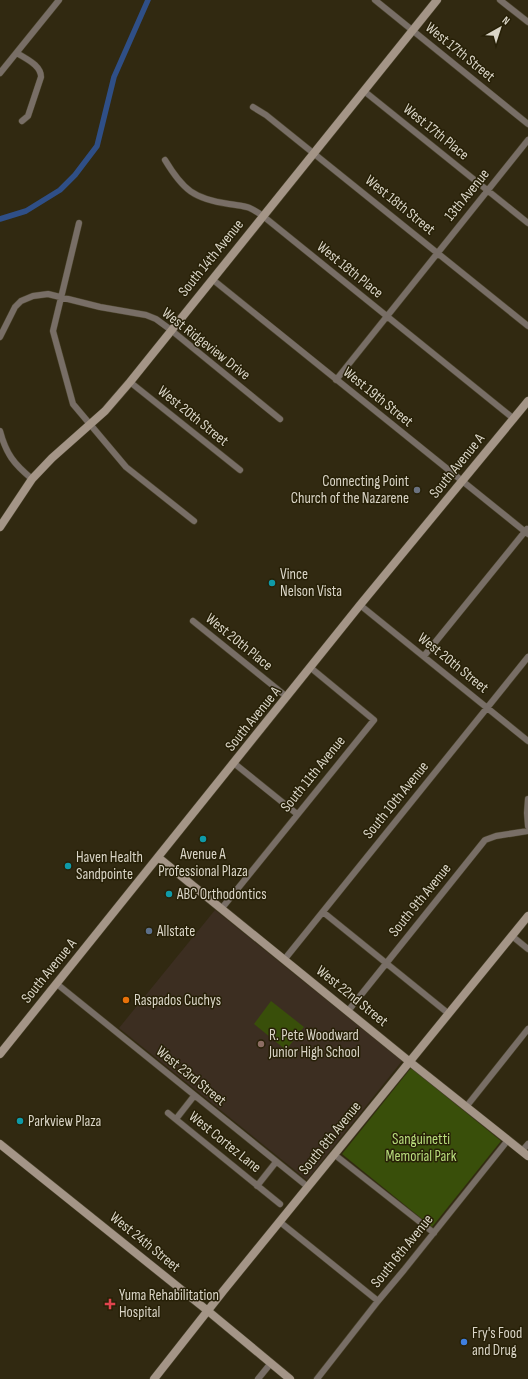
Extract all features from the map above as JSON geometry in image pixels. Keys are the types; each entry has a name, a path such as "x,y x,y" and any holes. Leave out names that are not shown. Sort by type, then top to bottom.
{"street":[{"path":"0,74 59,0"},
{"name":"West 17th Street","path":"375,0 528,124"},
{"name":"South 14th Avenue","path":"0,527 32,479 52,458 105,411 130,382 437,0"},
{"path":"500,0 528,22"},
{"path":"16,53 39,68 41,72 41,77 28,116 22,121"},
{"name":"West 17th Place","path":"364,91 528,223"},
{"name":"West 18th Street","path":"253,107 266,115 314,153 528,326"},
{"name":"13th Avenue","path":"336,380 528,140"},
{"name":"West 18th Place","path":"165,160 180,183 200,197 251,207 514,419"},
{"path":"79,223 53,331 73,404 126,467 194,521"},
{"name":"West 19th Street","path":"212,279 336,380 527,531"},
{"name":"West Ridgeview Drive","path":"0,337 15,307 21,301 33,296 48,294 100,307 146,315 156,319 172,330 280,419"},
{"name":"West 20th Street","path":"130,382 240,470"},
{"name":"South Avenue A","path":"0,1054 235,764 360,605 528,401"},
{"path":"0,431 3,443 12,460 32,479"},
{"path":"424,656 527,531"},
{"name":"West 20th Street","path":"360,605 528,741"},
{"name":"West 20th Place","path":"193,621 287,698"},
{"name":"South 10th Avenue","path":"284,960 528,657"},
{"name":"South 11th Avenue","path":"222,908 374,720 311,668"},
{"path":"235,764 297,814"},
{"path":"528,799 526,813 528,826"},
{"name":"South 9th Avenue","path":"348,1010 485,840 496,836 528,831"},
{"name":"West 22nd Street","path":"159,858 525,1154"},
{"path":"323,912 449,1014"},
{"name":"South 8th Avenue","path":"154,1379 528,916"},
{"path":"512,936 528,949"},
{"name":"West 23rd Street","path":"57,984 308,1187"},
{"path":"466,1107 528,1029"},
{"name":"West Cortez Lane","path":"176,1119 194,1096"},
{"name":"West Cortez Lane","path":"168,1113 280,1204"},
{"name":"South 6th Avenue","path":"317,1379 508,1140"},
{"name":"West 24th Street","path":"0,1144 208,1311 290,1379"},
{"path":"525,1154 528,1144"},
{"path":"335,1155 434,1233"},
{"name":"West Cortez Lane","path":"257,1186 276,1162"},
{"path":"280,1222 378,1301"},
{"path":"258,1379 271,1363"}],"shaded area":[{"name":"R. Pete Woodward Junior High School","path":"215,910 402,1061 307,1180 119,1028"}],"green space":[{"path":"271,1001 304,1027 286,1050 254,1024"},
{"name":"Sanguinetti Memorial Park","path":"411,1068 501,1141 432,1227 342,1154"}],"waterway":[{"path":"0,219 26,211 60,190 75,175 97,146 114,77 148,0"}],"place":[{"name":"Connecting Point Church of the Nazarene","path":"417,490"},
{"name":"Vince Nelson Vista","path":"272,583"},
{"name":"Avenue A Professional Plaza","path":"203,839"},
{"name":"Haven Health Sandpointe","path":"68,866"},
{"name":"ABC Orthodontics","path":"169,894"},
{"name":"Allstate","path":"149,931"},
{"name":"Raspados Cuchys","path":"126,1000"},
{"name":"R. Pete Woodward Junior High School","path":"261,1044"},
{"name":"Parkview Plaza","path":"20,1121"},
{"name":"Yuma Rehabilitation Hospital","path":"110,1304"},
{"name":"Fry's Food and Drug","path":"464,1342"}]}
